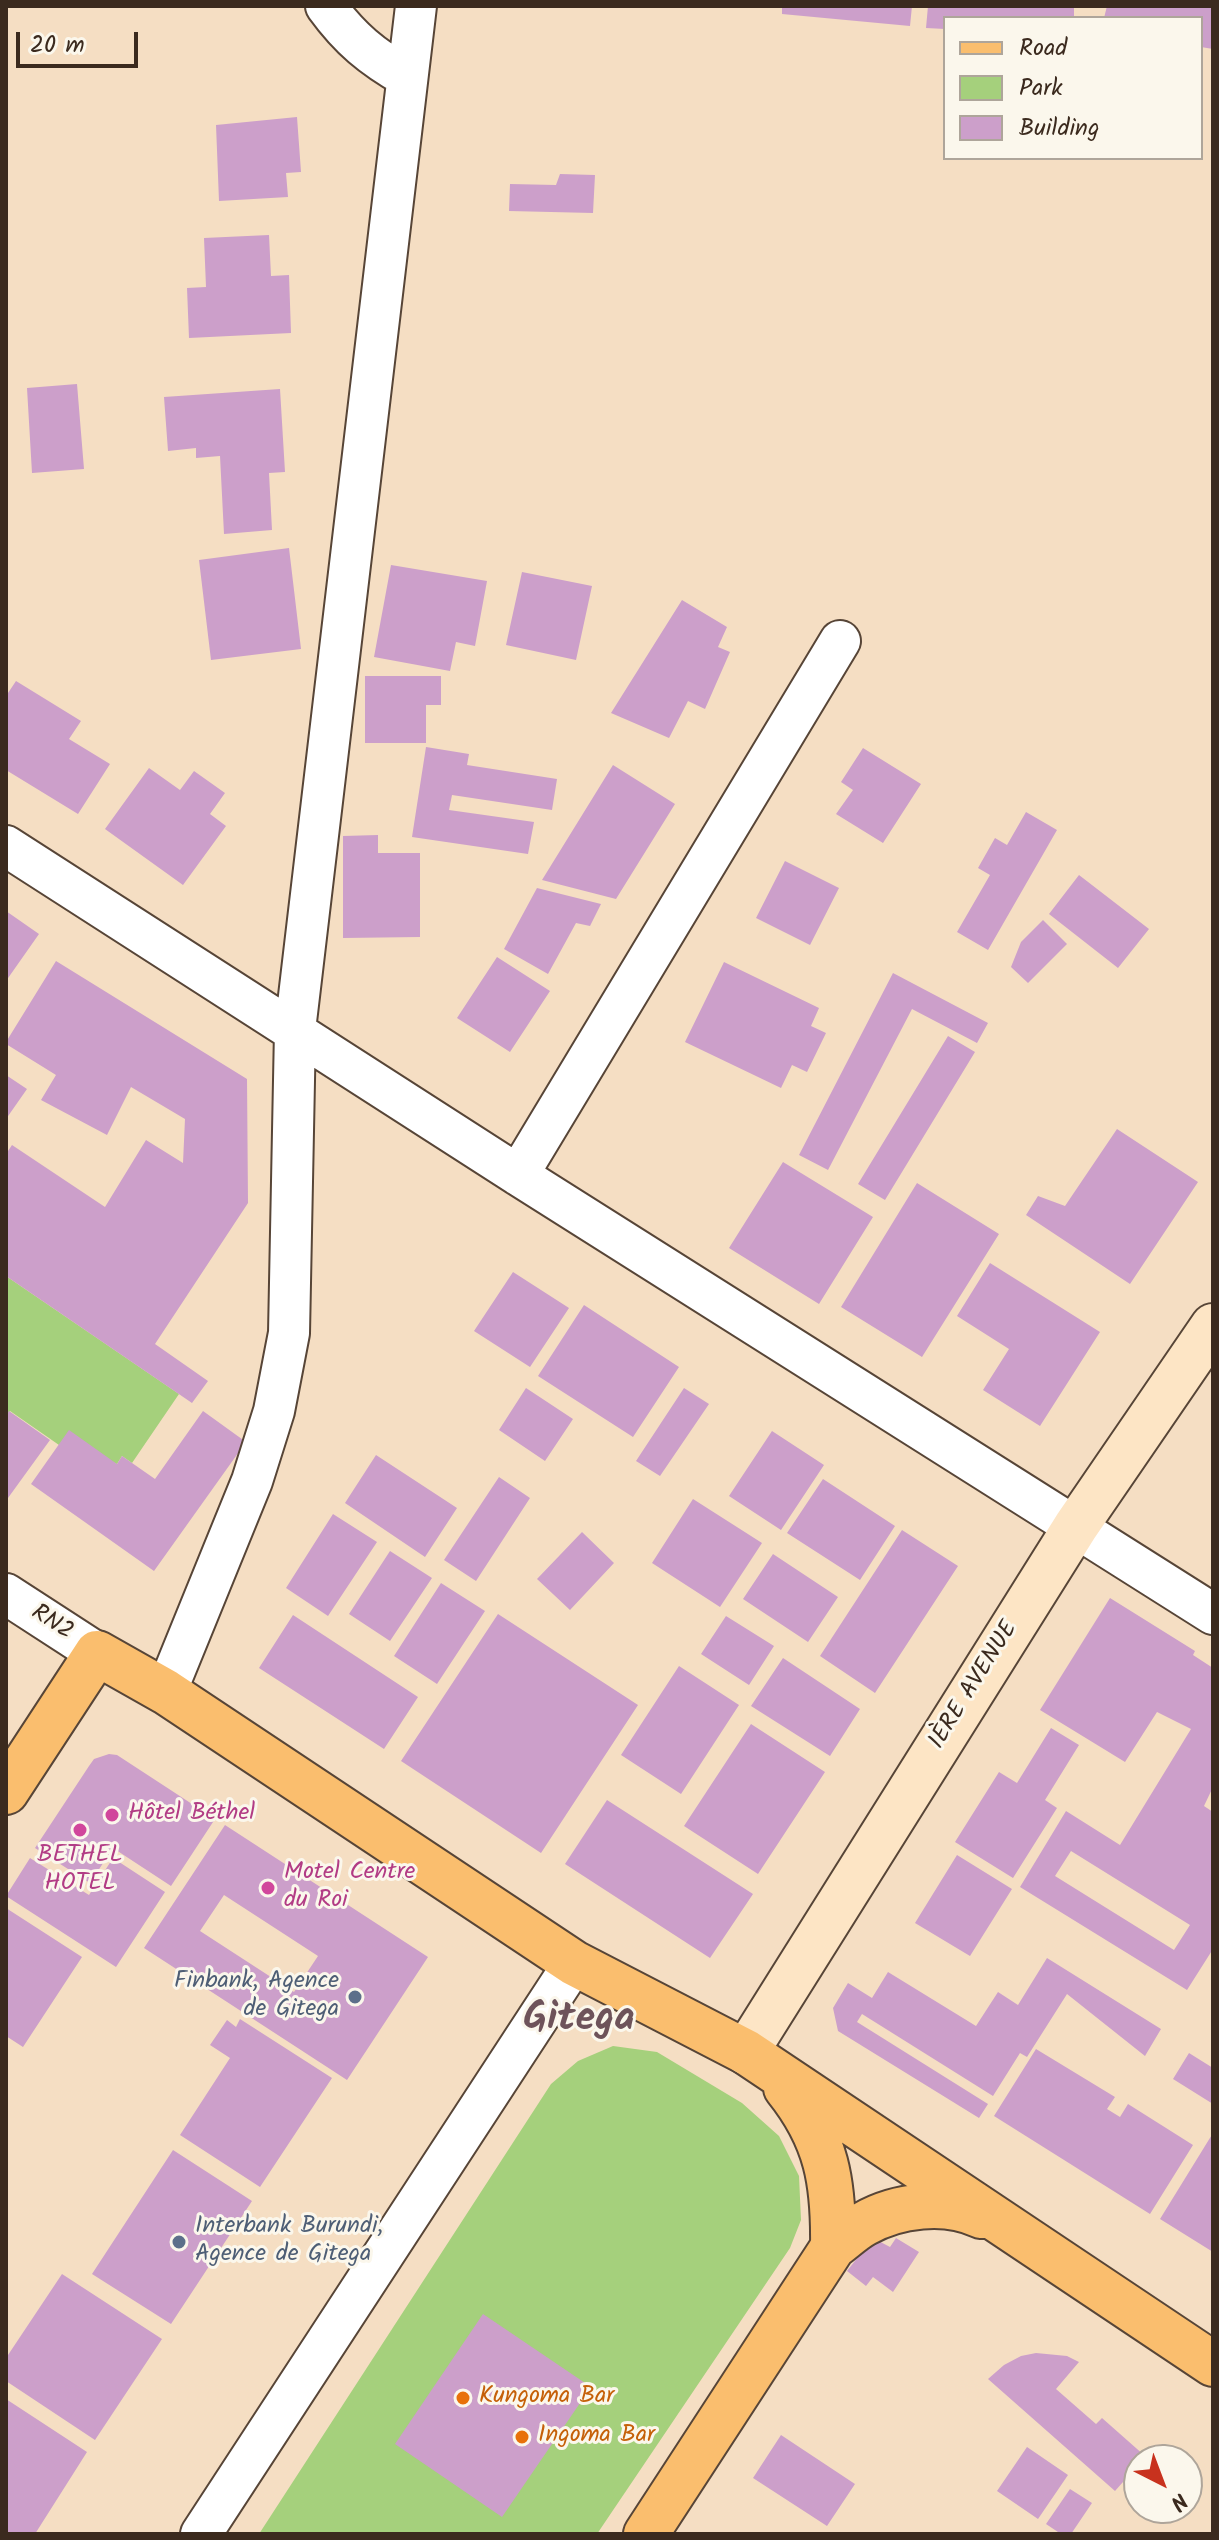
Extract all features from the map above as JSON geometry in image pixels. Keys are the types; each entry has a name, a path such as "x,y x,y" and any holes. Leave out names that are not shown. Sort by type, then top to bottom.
{"main road":[{"name":"1ÈRE AVENUE","path":"758,2060 1076,1526 1213,1326"},
{"path":"6,1792 97,1653 166,1692 574,1963 758,2060 1213,2364"},
{"path":"758,2060 803,2109 821,2143 830,2176 834,2211 833,2247"},
{"path":"646,2534 833,2247 864,2224 899,2209 935,2206 970,2211 1008,2229"}],"street":[{"path":"326,6 343,29 373,57 407,77"},
{"path":"166,1692 252,1481 276,1398 289,1333 295,1030 416,6"},
{"path":"518,1175 840,641"},
{"path":"6,846 518,1175 1213,1614"},
{"name":"RN2","path":"6,1594 97,1653"},
{"path":"201,2534 574,1963"}],"green space":[{"path":"6,1276 179,1394 132,1463 122,1456 117,1464 59,1445 10,1411 6,1416"},
{"path":"613,2046 657,2052 742,2103 779,2136 799,2176 801,2220 790,2248 597,2534 259,2534 551,2084 578,2061"}],"building":[{"path":"782,6 912,6 910,26 782,14"},
{"path":"928,6 1074,6 1074,16 943,16 943,29 926,28"},
{"path":"1107,6 1213,6 1213,49 1203,47 1203,16 1104,16"},
{"path":"297,117 301,172 286,173 288,197 219,201 216,125"},
{"path":"560,174 595,175 593,213 509,211 510,184 556,185"},
{"path":"269,235 271,276 289,275 291,333 189,338 187,288 206,287 204,238"},
{"path":"77,384 84,469 32,473 27,388"},
{"path":"280,389 285,472 269,473 272,530 224,534 220,456 196,458 196,448 168,451 164,397"},
{"path":"289,548 301,649 211,660 199,560"},
{"path":"391,565 487,581 475,646 456,642 450,671 374,657"},
{"path":"522,572 592,586 576,660 506,645"},
{"path":"682,600 727,627 718,647 730,652 705,709 688,701 669,738 611,713"},
{"path":"365,676 441,676 441,705 426,705 426,743 365,743"},
{"path":"16,681 81,721 69,739 110,764 78,814 6,770 6,696"},
{"path":"426,747 469,754 467,765 557,779 552,810 452,795 449,810 534,822 528,854 412,837"},
{"path":"863,748 921,784 883,843 836,814 853,790 841,782"},
{"path":"613,765 675,804 616,899 542,880"},
{"path":"149,768 180,790 194,771 225,793 210,814 226,826 183,885 105,829"},
{"path":"1026,812 1057,830 988,950 957,932 990,875 978,868 995,838 1007,845"},
{"path":"378,835 378,853 420,853 420,937 343,938 343,836"},
{"path":"785,861 839,888 810,945 756,918"},
{"path":"1079,875 1149,929 1118,968 1049,914"},
{"path":"537,888 601,904 590,926 576,923 548,974 504,949"},
{"path":"6,911 39,934 6,981"},
{"path":"1043,920 1067,944 1028,983 1011,967 1021,942"},
{"path":"497,957 550,991 510,1052 457,1018"},
{"path":"56,961 247,1079 248,1203 155,1344 208,1381 192,1403 6,1276 6,1154 12,1145 105,1207 146,1140 183,1163 185,1119 131,1087 107,1135 41,1100 56,1075 6,1042"},
{"path":"724,962 819,1008 811,1026 826,1033 807,1072 792,1065 781,1088 685,1042"},
{"path":"893,973 988,1023 977,1043 912,1009 828,1170 799,1155"},
{"path":"948,1036 975,1052 885,1200 858,1184"},
{"path":"6,1075 27,1089 6,1119"},
{"path":"1117,1129 1198,1182 1130,1284 1026,1215 1038,1196 1065,1206"},
{"path":"783,1162 873,1217 819,1304 729,1248"},
{"path":"917,1183 999,1234 922,1357 841,1307"},
{"path":"990,1263 1100,1332 1040,1426 983,1390 1009,1349 957,1316"},
{"path":"513,1272 569,1308 530,1367 474,1331"},
{"path":"584,1305 679,1367 633,1437 538,1376"},
{"path":"526,1388 573,1419 545,1461 499,1430"},
{"path":"684,1388 709,1404 660,1476 636,1461"},
{"path":"9,1411 50,1440 8,1498 6,1416"},
{"path":"203,1411 246,1442 154,1571 31,1484 69,1430 117,1464 122,1456 155,1479"},
{"path":"772,1431 824,1465 781,1530 729,1496"},
{"path":"376,1455 457,1508 425,1557 345,1503"},
{"path":"499,1477 530,1498 476,1581 444,1560"},
{"path":"823,1479 895,1526 860,1580 787,1533"},
{"path":"693,1499 762,1543 720,1607 652,1563"},
{"path":"333,1514 377,1542 328,1616 286,1588"},
{"path":"902,1530 958,1566 875,1693 820,1656"},
{"path":"582,1532 614,1563 570,1610 537,1579"},
{"path":"390,1551 432,1578 390,1641 349,1614"},
{"path":"773,1554 838,1597 808,1642 743,1599"},
{"path":"441,1583 485,1611 437,1684 394,1656"},
{"path":"1110,1598 1195,1651 1193,1655 1213,1668 1213,1787 1204,1806 1213,1812 1213,1949 1187,1990 1020,1887 1066,1811 1120,1845 1191,1729 1157,1712 1125,1762 1040,1710","holes":["1071,1851 1190,1925 1174,1950 1055,1876"]},
{"path":"498,1614 638,1705 541,1853 401,1761"},
{"path":"293,1615 418,1697 384,1749 259,1668"},
{"path":"726,1616 774,1646 749,1685 701,1654"},
{"path":"783,1658 860,1709 830,1756 751,1706"},
{"path":"679,1666 739,1705 681,1794 621,1755"},
{"path":"751,1724 825,1772 758,1874 684,1826"},
{"path":"1051,1728 1079,1745 1045,1800 1057,1808 1013,1878 955,1842 999,1772 1017,1783"},
{"path":"117,1755 215,1819 171,1886 113,1848 90,1883 35,1848 94,1759"},
{"path":"607,1800 753,1894 710,1958 565,1864"},
{"path":"225,1825 428,1957 347,2080 144,1948","holes":["224,1895 318,1956 294,1992 200,1931"]},
{"path":"957,1855 1012,1889 970,1956 915,1923"},
{"path":"30,1858 89,1895 113,1858 165,1892 116,1967 6,1896"},
{"path":"6,1908 82,1957 23,2047 6,2036"},
{"path":"1047,1958 1161,2029 1145,2056 1067,1994 1027,2057 1020,2053 993,2096 862,2014 857,2022 988,2104 979,2118 838,2031 833,2008 848,1983 872,1998 888,1972 976,2026 998,1992 1018,2005"},
{"path":"240,2019 332,2078 260,2187 180,2135 230,2058 210,2045 227,2020 236,2027"},
{"path":"1036,2049 1115,2097 1107,2109 1120,2117 1128,2104 1193,2145 1150,2214 994,2116"},
{"path":"1189,2053 1213,2068 1213,2104 1173,2079"},
{"path":"1213,2133 1213,2252 1160,2219"},
{"path":"173,2150 252,2201 171,2324 92,2274"},
{"path":"873,2238 890,2247 896,2238 919,2252 893,2292 873,2277 866,2286 847,2271"},
{"path":"62,2274 162,2339 95,2440 6,2381 6,2358"},
{"path":"483,2314 591,2387 502,2517 395,2444"},
{"path":"1036,2353 1067,2356 1079,2362 1056,2389 1096,2424 1102,2418 1131,2444 1123,2444 1123,2482 1115,2491 988,2379 1021,2356"},
{"path":"6,2399 87,2452 35,2534 6,2534"},
{"path":"781,2435 855,2484 827,2526 753,2478"},
{"path":"1027,2447 1068,2475 1038,2519 997,2491"},
{"path":"1070,2489 1092,2503 1071,2534 1061,2534 1046,2524"}],"place":[{"name":"Hôtel Béthel","path":"112,1815"},
{"name":"BETHEL HOTEL","path":"80,1830"},
{"name":"Motel Centre du Roi","path":"268,1888"},
{"name":"Finbank, Agence de Gitega","path":"355,1997"},
{"name":"Interbank Burundi, Agence de Gitega","path":"179,2242"},
{"name":"Kungoma Bar","path":"463,2398"},
{"name":"Ingoma Bar","path":"522,2437"}],"district":[{"name":"Gitega","path":"579,2022"}]}
